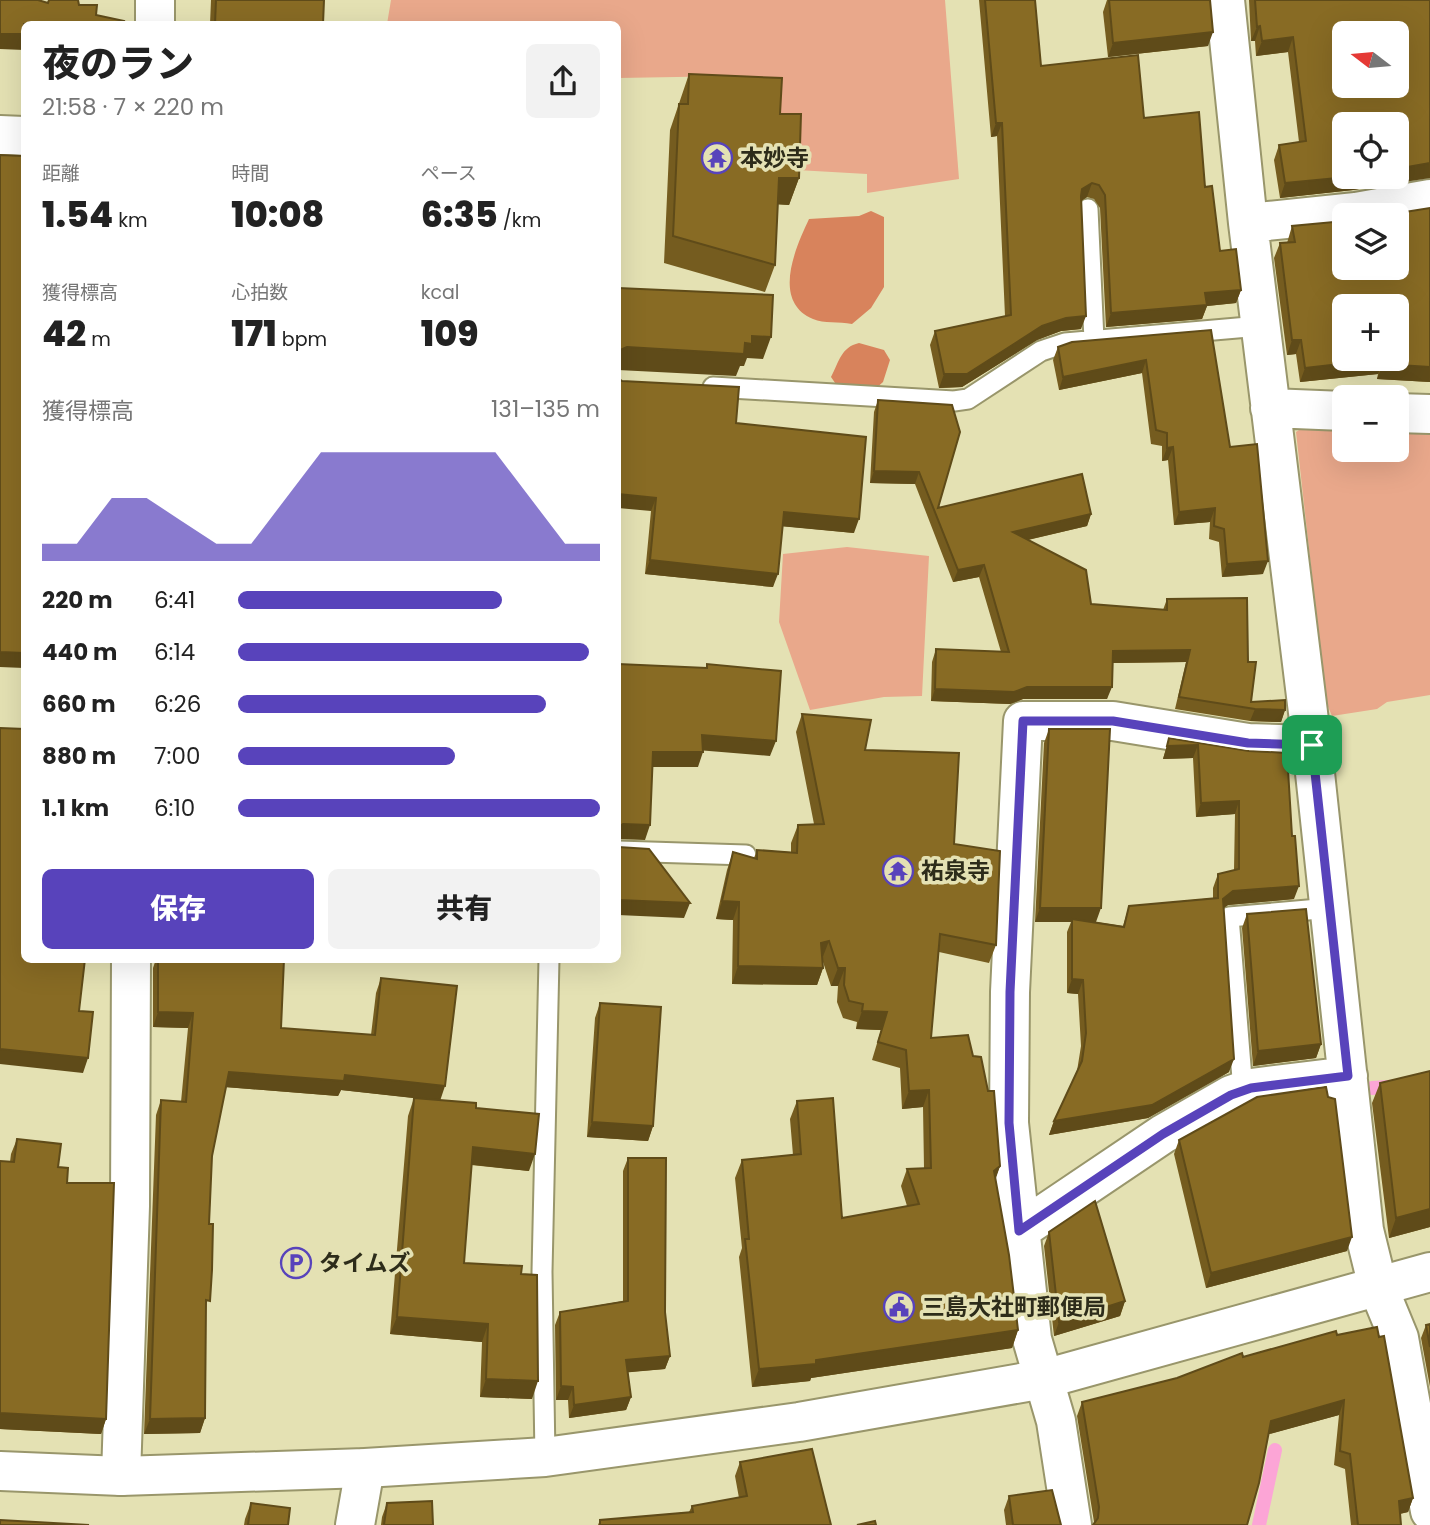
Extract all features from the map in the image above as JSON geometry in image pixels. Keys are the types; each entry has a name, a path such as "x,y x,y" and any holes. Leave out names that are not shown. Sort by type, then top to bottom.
{"street":[{"path":"155,0 155,21"},
{"path":"1225,0 1248,223 1312,745 1364,1230 1378,1287 1399,1338 1430,1511"},
{"path":"0,135 21,135"},
{"path":"1248,223 1356,212 1430,199"},
{"path":"1270,408 1332,411"},
{"path":"1409,413 1430,414"},
{"path":"1072,1525 1056,1421 1032,1339 1009,1123 1010,992 1023,721 1113,721 1248,743 1312,745"},
{"path":"121,1476 130,1206 131,963"},
{"path":"1019,1231 1163,1134 1243,1091 1348,1076"},
{"path":"0,1471 121,1476 365,1468 545,1457 799,1422 1044,1380 1430,1272"},
{"path":"355,1525 365,1468"}],"lane":[{"path":"1088,209 1094,340"},
{"path":"687,386 954,401 968,399 1041,351 1065,342 1261,326"},
{"path":"621,851 746,855"},
{"path":"1243,1091 1229,917 1330,908"},
{"path":"545,1457 542,1272 549,963"}],"shaded area":[{"path":"391,0 945,0 959,179 867,193 867,174 797,170 738,98 735,76 621,78 621,21 388,21"},
{"path":"871,211 884,217 884,287 871,308 852,324 813,319 800,311 793,300 790,273 793,258 809,219 859,216"},
{"path":"859,343 884,350 890,360 883,382 873,391 840,390 831,377 844,352"},
{"path":"1311,422 1332,423 1332,462 1409,462 1409,424 1430,425 1430,695 1387,702 1377,709 1332,716 1326,702 1296,432"},
{"path":"847,547 929,556 922,696 884,697 810,710 779,622 783,554"}],"building":[{"path":"0,0 38,0 48,3 49,0 78,0 79,5 97,5 96,15 124,21 21,21 21,34 0,34"},
{"path":"216,0 324,0 323,21 215,21"},
{"path":"985,0 1035,0 1041,66 1138,55 1144,118 1199,112 1205,187 1212,186 1220,251 1236,249 1241,290 1205,293 1207,305 1111,313 1105,195 1099,185 1092,183 1082,189 1081,196 1086,316 1066,318 1042,326 967,374 944,374 935,331 1011,315 1002,123 996,123"},
{"path":"1109,0 1210,0 1213,32 1113,43"},
{"path":"1255,0 1430,0 1430,163 1409,167 1409,112 1332,112 1332,179 1285,183 1279,145 1306,141 1293,37 1262,41 1260,26 1257,27"},
{"path":"689,74 782,78 780,114 801,114 799,178 779,178 775,265 673,236 679,104 688,104"},
{"path":"0,155 21,156 21,653 0,652"},
{"path":"1430,208 1430,367 1409,366 1409,294 1332,294 1332,365 1305,368 1301,340 1292,340 1280,243 1295,242 1292,226 1332,222 1332,280 1409,280 1409,211"},
{"path":"621,288 773,295 771,337 752,336 752,344 745,343 744,354 627,347 621,350"},
{"path":"1211,330 1230,447 1257,444 1268,561 1227,564 1224,529 1214,526 1215,508 1179,512 1173,447 1167,448 1167,433 1156,430 1146,360 1063,377 1058,347 1072,342"},
{"path":"621,380 739,387 736,423 866,437 859,519 784,512 778,574 650,560 656,498 621,494"},
{"path":"878,400 952,405 960,432 938,508 1082,474 1091,514 1013,532 1086,570 1091,604 1167,610 1167,599 1247,598 1248,662 1256,662 1251,702 1285,700 1285,710 1255,709 1179,697 1190,650 1113,651 1112,687 1027,687 1014,692 935,689 936,649 1009,652 984,565 958,570 919,472 874,471"},
{"path":"621,664 707,668 707,664 781,671 776,741 702,735 703,752 653,752 650,825 621,825"},
{"path":"802,714 871,720 865,750 959,753 954,844 1000,851 996,945 940,934 931,1038 968,1035 973,1056 981,1057 988,1091 994,1091 1000,1166 994,1171 1009,1255 1018,1330 816,1360 816,1364 759,1369 745,1239 749,1239 742,1160 801,1154 797,1101 833,1098 842,1218 919,1204 907,1169 931,1168 929,1090 909,1091 906,1050 878,1042 887,1012 862,1011 863,1004 849,1001 844,985 845,968 838,968 829,941 821,943 823,968 738,966 739,902 722,901 733,852 757,859 757,850 797,853 798,825 824,824"},
{"path":"0,728 21,729 21,963 85,963 79,1011 93,1012 88,1058 0,1049"},
{"path":"1049,729 1110,729 1101,908 1040,908"},
{"path":"1169,738 1249,751 1287,753 1292,836 1295,836 1299,886 1233,891 1223,899 1234,1059 1152,1105 1054,1121 1082,1061 1086,1033 1083,980 1072,979 1072,919 1124,927 1129,906 1218,898 1218,874 1239,869 1239,801 1201,803 1198,745 1167,746"},
{"path":"621,847 649,849 690,903 621,900"},
{"path":"1306,909 1321,1044 1258,1051 1247,914"},
{"path":"158,963 284,963 281,1028 375,1035 381,978 457,986 445,1086 345,1075 344,1081 229,1072 212,1156 209,1224 213,1224 212,1270 210,1301 206,1300 205,1418 150,1419 161,1100 186,1102 193,1013 158,1012"},
{"path":"600,1003 661,1007 653,1126 592,1122"},
{"path":"1430,1071 1430,1209 1396,1218 1380,1083"},
{"path":"1326,1087 1328,1097 1335,1099 1352,1237 1211,1273 1179,1140 1257,1097"},
{"path":"414,1098 476,1103 476,1108 539,1114 535,1154 473,1147 464,1263 522,1266 521,1274 537,1275 538,1381 486,1379 488,1324 397,1317"},
{"path":"17,1139 61,1144 58,1167 68,1168 67,1183 114,1183 106,1419 0,1413 0,1161 14,1162"},
{"path":"628,1158 666,1158 665,1312 670,1356 626,1360 631,1397 574,1405 573,1387 561,1386 560,1312 628,1301"},
{"path":"1095,1201 1125,1301 1059,1322 1049,1232"},
{"path":"1430,1324 1430,1347 1426,1325"},
{"path":"1377,1327 1379,1337 1384,1336 1413,1498 1399,1501 1401,1525 1358,1525 1350,1454 1340,1451 1344,1400 1271,1421 1259,1483 1247,1525 1093,1525 1098,1518 1099,1507 1082,1402 1177,1378 1242,1353 1243,1357 1336,1331 1337,1335"},
{"path":"812,1449 831,1525 600,1525 600,1520 693,1512 692,1506 747,1496 740,1462"},
{"path":"1052,1490 1061,1525 1013,1525 1009,1496"},
{"path":"432,1501 433,1525 384,1525 387,1503"},
{"path":"251,1503 290,1508 288,1525 248,1525"},
{"path":"0,1520 89,1525 0,1525"},
{"path":"875,1521 876,1525 857,1525"}],"waterway":[{"path":"1372,1088 1421,1085 1430,1080"},
{"path":"1259,1525 1275,1450"}],"place":[{"name":"本妙寺","path":"717,158"},
{"name":"祐泉寺","path":"898,871"},
{"name":"タイムズ","path":"296,1263"},
{"name":"三島大社町郵便局","path":"899,1307"}],"route":[{"path":"1023,721 1113,721 1248,743 1312,745 1348,1076 1251,1088 1231,1095 1163,1134 1019,1231 1009,1123 1010,992 1023,721"}]}
